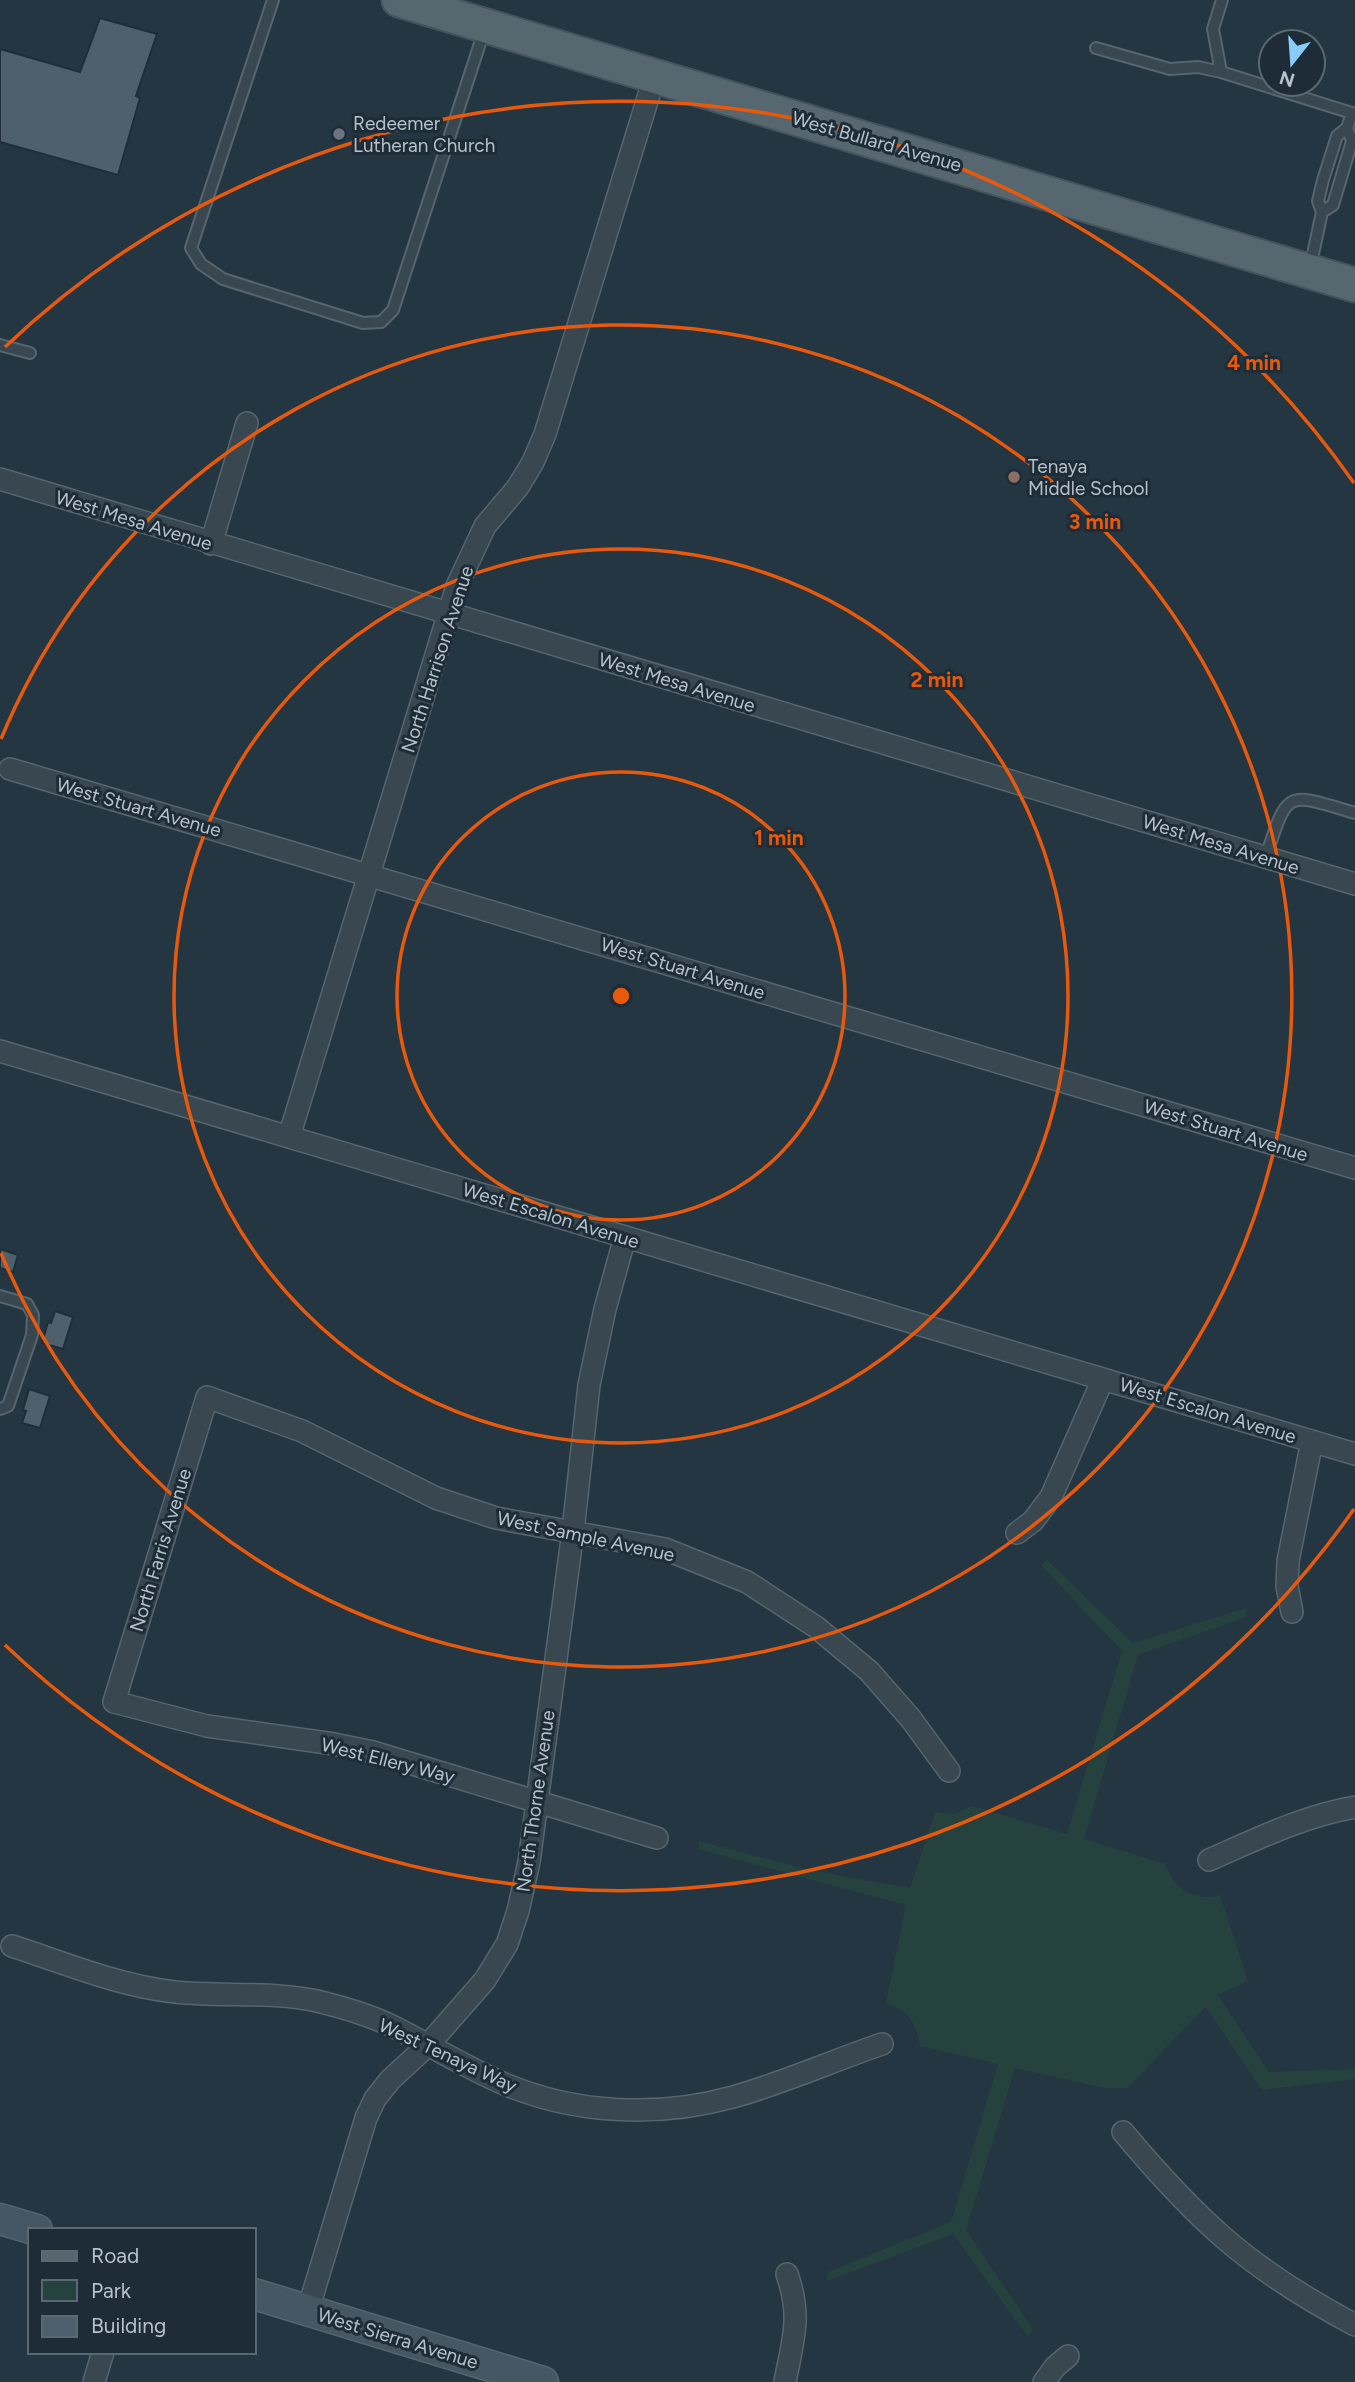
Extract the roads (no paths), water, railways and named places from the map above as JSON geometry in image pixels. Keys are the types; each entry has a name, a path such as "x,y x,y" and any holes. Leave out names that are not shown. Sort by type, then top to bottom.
{"main road":[{"name":"West Bullard Avenue","path":"399,0 1355,285"}],"street":[{"name":"North Harrison Avenue","path":"289,1137 449,614 472,550 485,526 518,487 545,433 655,75"},
{"path":"211,544 247,424"},
{"name":"West Mesa Avenue","path":"0,479 1355,884"},
{"name":"West Stuart Avenue","path":"10,769 1355,1168"},
{"name":"West Escalon Avenue","path":"0,1051 1355,1454"},
{"name":"North Thorne Avenue","path":"308,2310 366,2118 376,2099 390,2080 428,2045 485,1980 507,1944 518,1911 529,1862 573,1531 589,1385 605,1309 625,1237"},
{"name":"West Escalon Avenue","path":"1017,1533 1033,1521 1051,1497 1103,1379"},
{"name":"West Sample Avenue","path":"207,1397 302,1431 436,1499 496,1518 665,1549 747,1582 816,1626 869,1671 911,1719 949,1771"},
{"name":"North Farris Avenue","path":"114,1702 207,1397"},
{"name":"West Escalon Avenue","path":"1292,1612 1287,1586 1287,1561 1312,1441"},
{"name":"West Ellery Way","path":"114,1702 207,1726 373,1752 657,1838"},
{"path":"1209,1860 1273,1831 1329,1812 1355,1807"},
{"name":"West Tenaya Way","path":"12,1946 137,1985 174,1992 314,2001 349,2010 390,2025 502,2083 544,2098 589,2107 633,2110 678,2107 732,2097 882,2044"},
{"path":"1123,2132 1167,2182 1225,2238 1275,2276 1355,2325"},
{"path":"0,2218 31,2228"},
{"path":"785,2382 796,2320 795,2298 787,2274"},
{"name":"West Sierra Avenue","path":"256,2295 542,2382"},
{"path":"94,2382 102,2354"},
{"path":"1044,2382 1068,2356"}],"lane":[{"path":"273,0 191,248 201,264 223,279 363,323 381,322 393,310 486,26"},
{"path":"1222,0 1213,29 1222,72"},
{"path":"1097,48 1170,69 1198,67 1222,72 1353,114 1347,128 1337,136 1323,180 1318,201 1322,212 1309,271"},
{"path":"1322,212 1332,205 1352,141 1347,128"},
{"path":"0,345 30,353"},
{"path":"1266,857 1277,822 1291,802 1299,798 1355,813"},
{"path":"0,1296 27,1304 33,1315 32,1335 8,1406 0,1409"}],"place":[{"name":"Redeemer Lutheran Church","path":"339,134"},
{"name":"Tenaya Middle School","path":"1014,477"}]}
